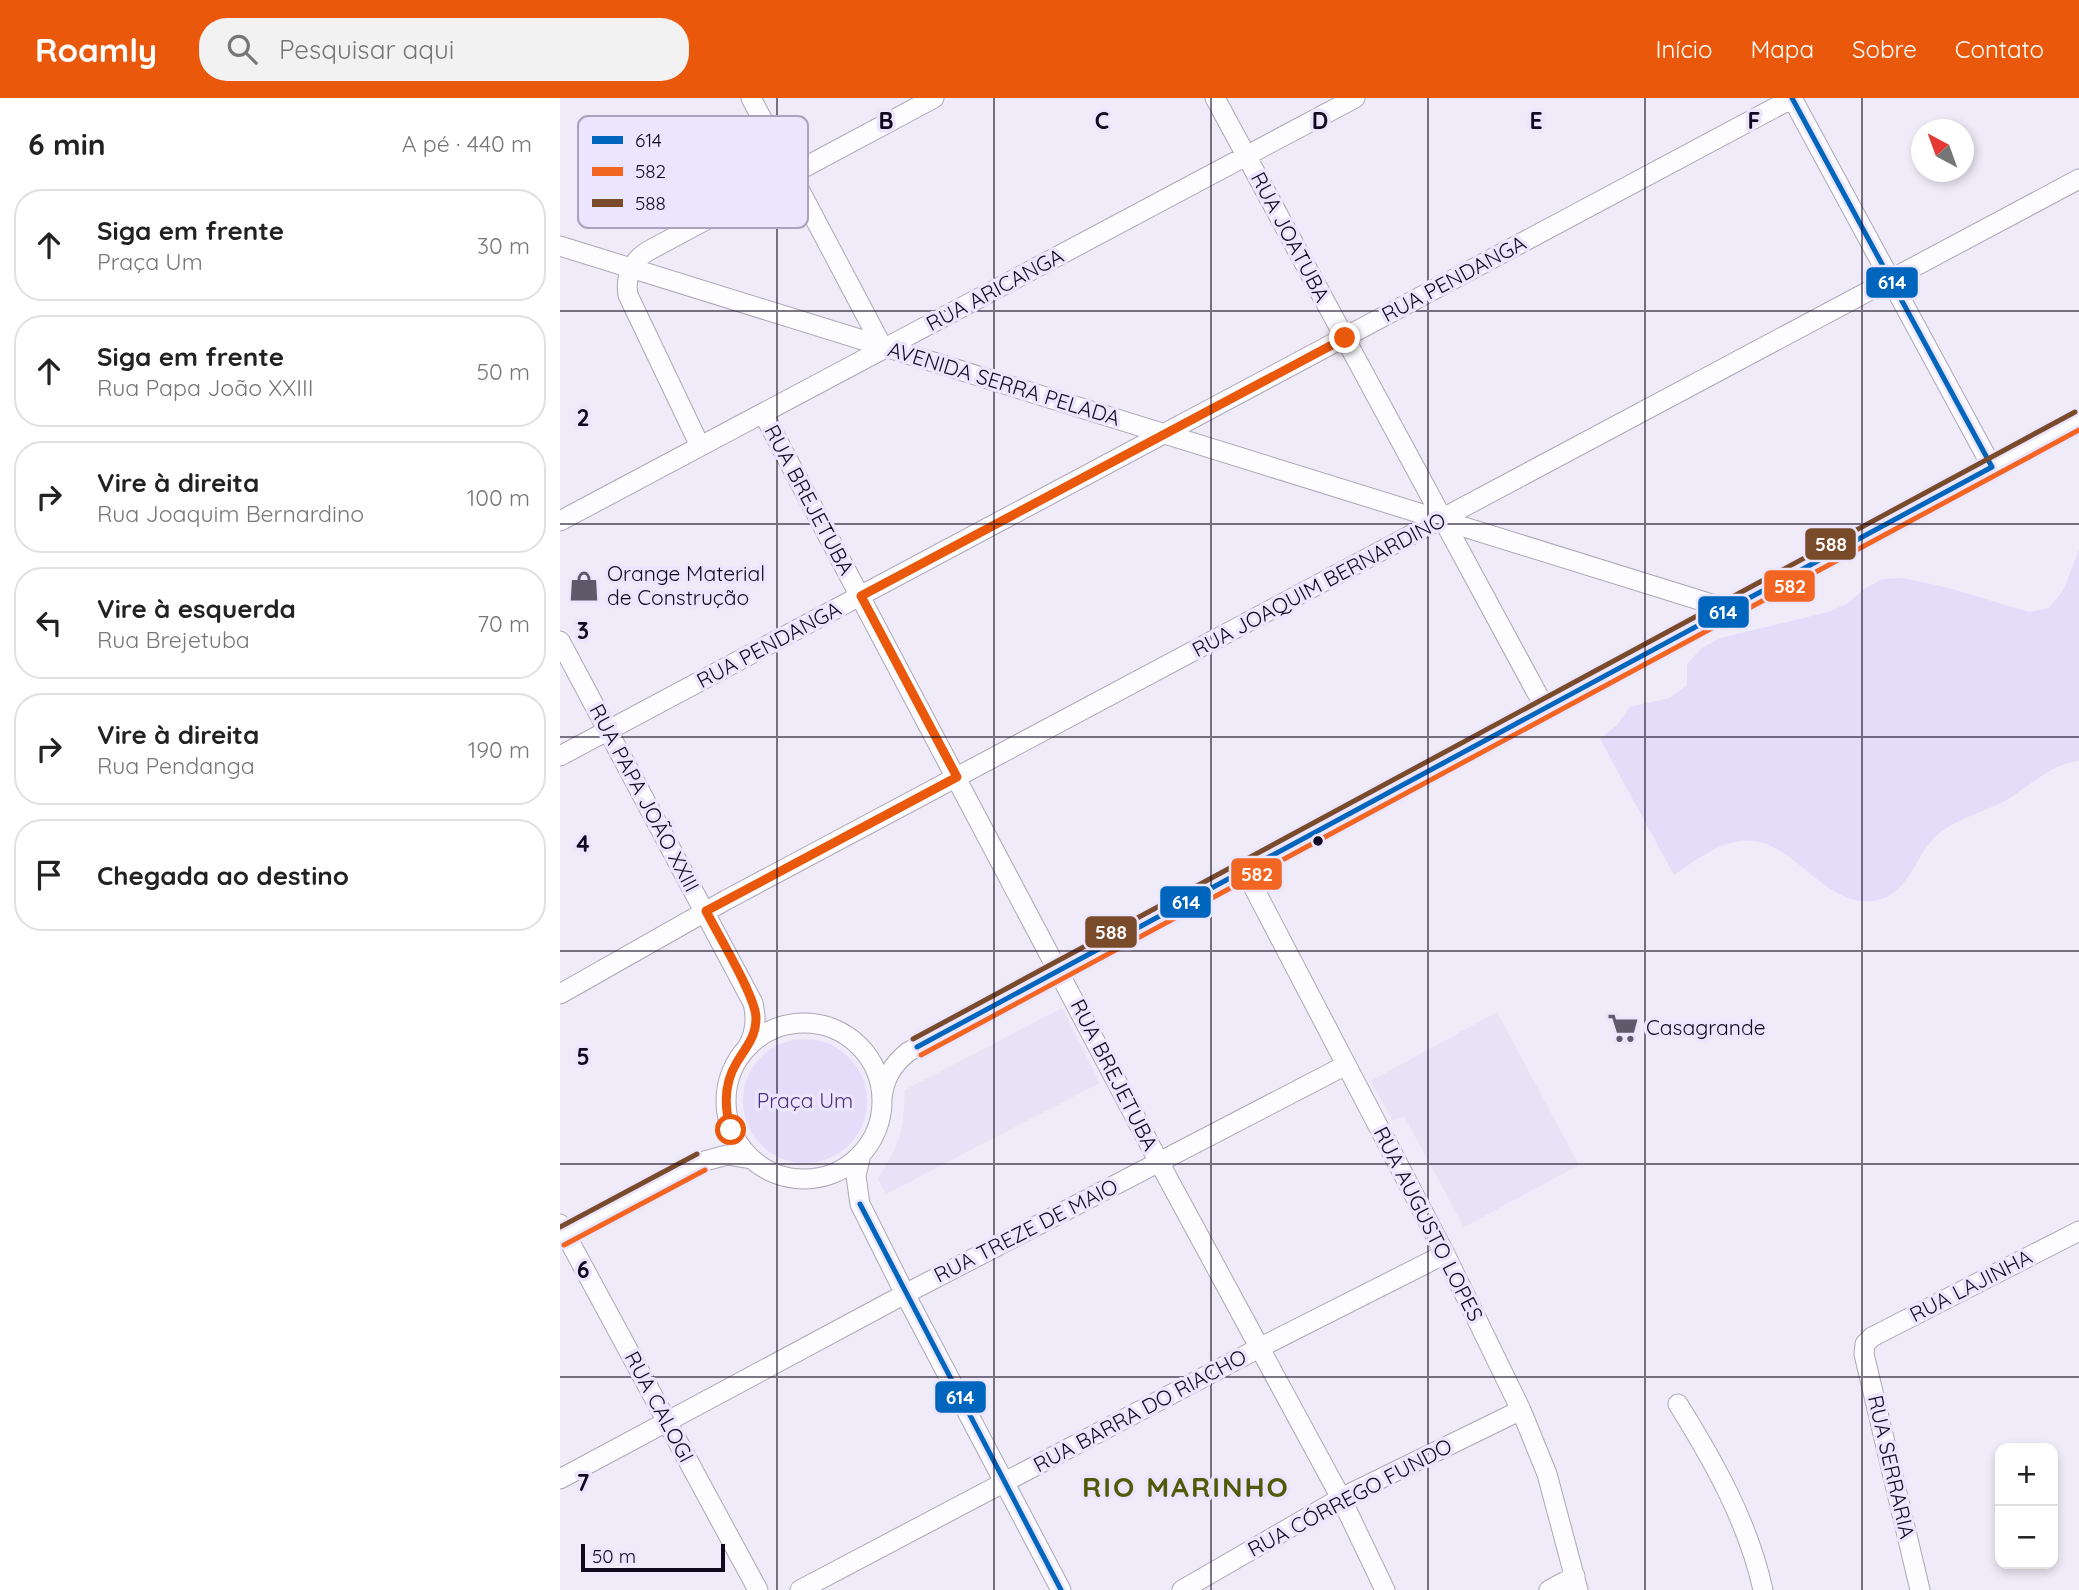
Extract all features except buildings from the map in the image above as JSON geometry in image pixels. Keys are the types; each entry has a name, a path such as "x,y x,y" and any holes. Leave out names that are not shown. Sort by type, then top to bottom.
{"street":[{"path":"751,98 761,116"},
{"path":"808,165 934,98"},
{"name":"RUA JOATUBA","path":"1215,98 1545,708"},
{"name":"RUA ARICANGA","path":"560,521 1355,98"},
{"path":"1793,98 1993,467"},
{"name":"RUA PENDANGA","path":"560,757 1793,98"},
{"name":"RUA JOAQUIM BERNARDINO","path":"560,994 706,911 2079,179"},
{"path":"808,204 885,347"},
{"path":"691,228 641,256 631,268 626,286 700,446"},
{"name":"AVENIDA SERRA PELADA","path":"560,246 1728,610"},
{"name":"RUA BREJETUBA","path":"763,413 1060,970 1159,1162 1341,1498 1385,1590"},
{"path":"1061,1590 860,1204 856,1176 861,1154 875,1132 883,1087 893,1067 917,1047 2079,420"},
{"name":"RUA PAPA JOÃO XXIII","path":"560,641 753,1003 756,1020 752,1040 747,1049"},
{"name":"RUA AUGUSTO LOPES","path":"1245,871 1445,1254 1521,1410 1547,1474 1576,1583"},
{"name":"RUA PAPA JOÃO XXIII","path":"748,993 765,1013 792,1025"},
{"path":"861,1154 840,1170 815,1178 781,1176 765,1169 751,1158 735,1138 729,1122 726,1105 730,1079 736,1063 747,1049 768,1033 792,1025 827,1027 874,1049 886,1051 917,1047"},
{"path":"850,1039 873,1065 882,1098"},
{"name":"RUA TREZE DE MAIO","path":"560,1479 905,1294 1346,1065"},
{"path":"701,1161 718,1144 729,1122"},
{"path":"562,1232 701,1161 727,1155 751,1158"},
{"path":"815,1178 840,1187 860,1204"},
{"name":"RUA LAJINHA","path":"1865,1344 1872,1336 2079,1231"},
{"name":"RUA CALOGI","path":"562,1232 758,1590"},
{"name":"RUA BARRA DO RIACHO","path":"800,1590 1259,1348 1445,1254"},
{"name":"RUA SERRARIA","path":"1865,1344 1864,1354 1920,1590"},
{"path":"1678,1404 1743,1524 1763,1590"},
{"name":"RUA CÓRREGO FUNDO","path":"1182,1590 1341,1498 1521,1410"},
{"path":"1549,1590 1576,1583"}],"shaded area":[{"path":"1062,1008 1100,1083 886,1194 878,1179 900,1136 905,1090"},
{"path":"1497,1012 1579,1165 1464,1227 1404,1116 1393,1121 1371,1081"}],"green space":[{"path":"2079,550 2079,761 2049,771 2005,801 1946,828 1930,842 1898,889 1878,900 1858,901 1841,895 1777,849 1759,842 1740,841 1723,846 1705,854 1674,875 1600,739 1617,725 1630,707 1670,698 1687,685 1687,664 1703,647 1721,638 1828,612 1847,604 1882,579 1903,578 1945,587 2029,612 2049,608 2063,591"},
{"name":"Praça Um","path":"805,1039 829,1044 849,1057 862,1077 867,1101 862,1125 849,1145 829,1158 805,1163 781,1158 761,1145 748,1125 743,1101 748,1077 761,1057 781,1044"}],"transit line":[{"name":"614","path":"1792,98 1992,467"},
{"name":"588","path":"913,1039 2075,412"},
{"name":"582","path":"921,1055 2079,430"},
{"name":"614","path":"917,1047 1992,467"},
{"name":"588","path":"560,1227 697,1154"},
{"name":"582","path":"564,1245 705,1170"},
{"name":"614","path":"860,1204 1061,1590"}],"place":[{"name":"Orange Material de Construção","path":"584,586"},
{"name":"Casagrande","path":"1623,1028"}],"district":[{"name":"RIO MARINHO","path":"1186,1487"}],"route":[{"path":"731,1130 726,1105 727,1087 736,1063 752,1040 756,1020 753,1003 706,911 957,777 861,596 1345,338"}]}
